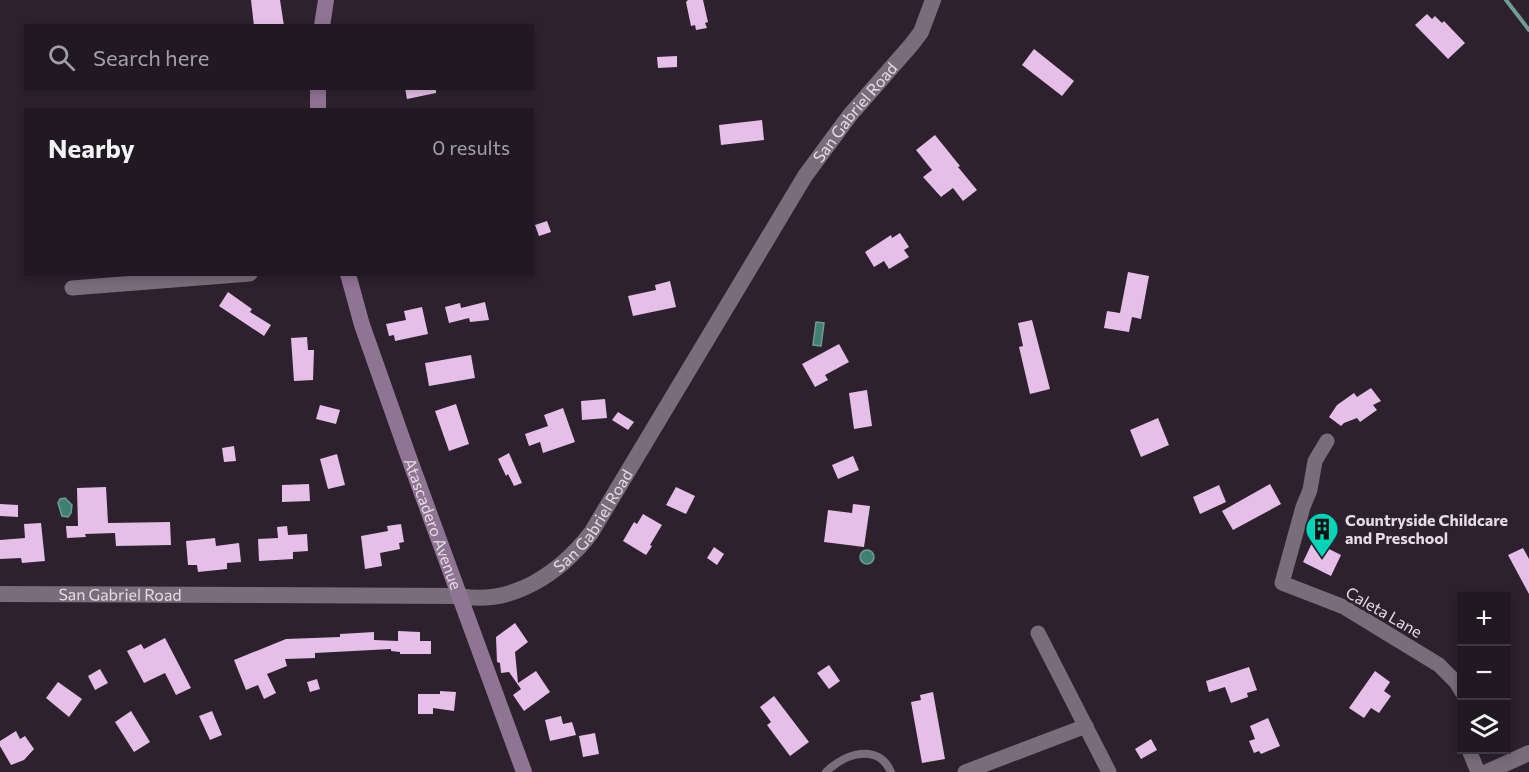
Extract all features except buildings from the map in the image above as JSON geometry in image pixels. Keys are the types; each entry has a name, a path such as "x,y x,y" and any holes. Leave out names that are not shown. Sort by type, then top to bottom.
{"main road":[{"path":"322,24 326,0"},
{"path":"318,90 318,108"},
{"name":"Atascadero Avenue","path":"349,276 366,336 524,772"}],"street":[{"name":"San Gabriel Road","path":"0,594 459,596 475,599 500,596 551,573 583,544 599,521 805,176 850,115 921,32 933,0"},
{"path":"72,288 225,276"},
{"name":"Caleta Lane","path":"1327,441 1315,461 1310,490 1303,507 1282,584 1344,608 1439,665 1457,684"},
{"path":"1038,633 1109,772"},
{"path":"965,772 1086,726"},
{"path":"1487,772 1529,753"},
{"path":"1471,754 1478,772"}],"lane":[{"path":"826,772 844,759 864,754 872,754 883,759 891,772"}],"shaded area":[{"path":"816,322 824,323 821,346 813,345"},
{"path":"65,498 72,505 68,517 62,516 58,503 60,499"},
{"path":"867,550 872,552 874,557 872,562 867,564 862,562 860,557 862,552"}],"waterway":[{"path":"1506,0 1529,30"}],"place":[{"name":"Countryside Childcare and Preschool","path":"1322,558"}]}
